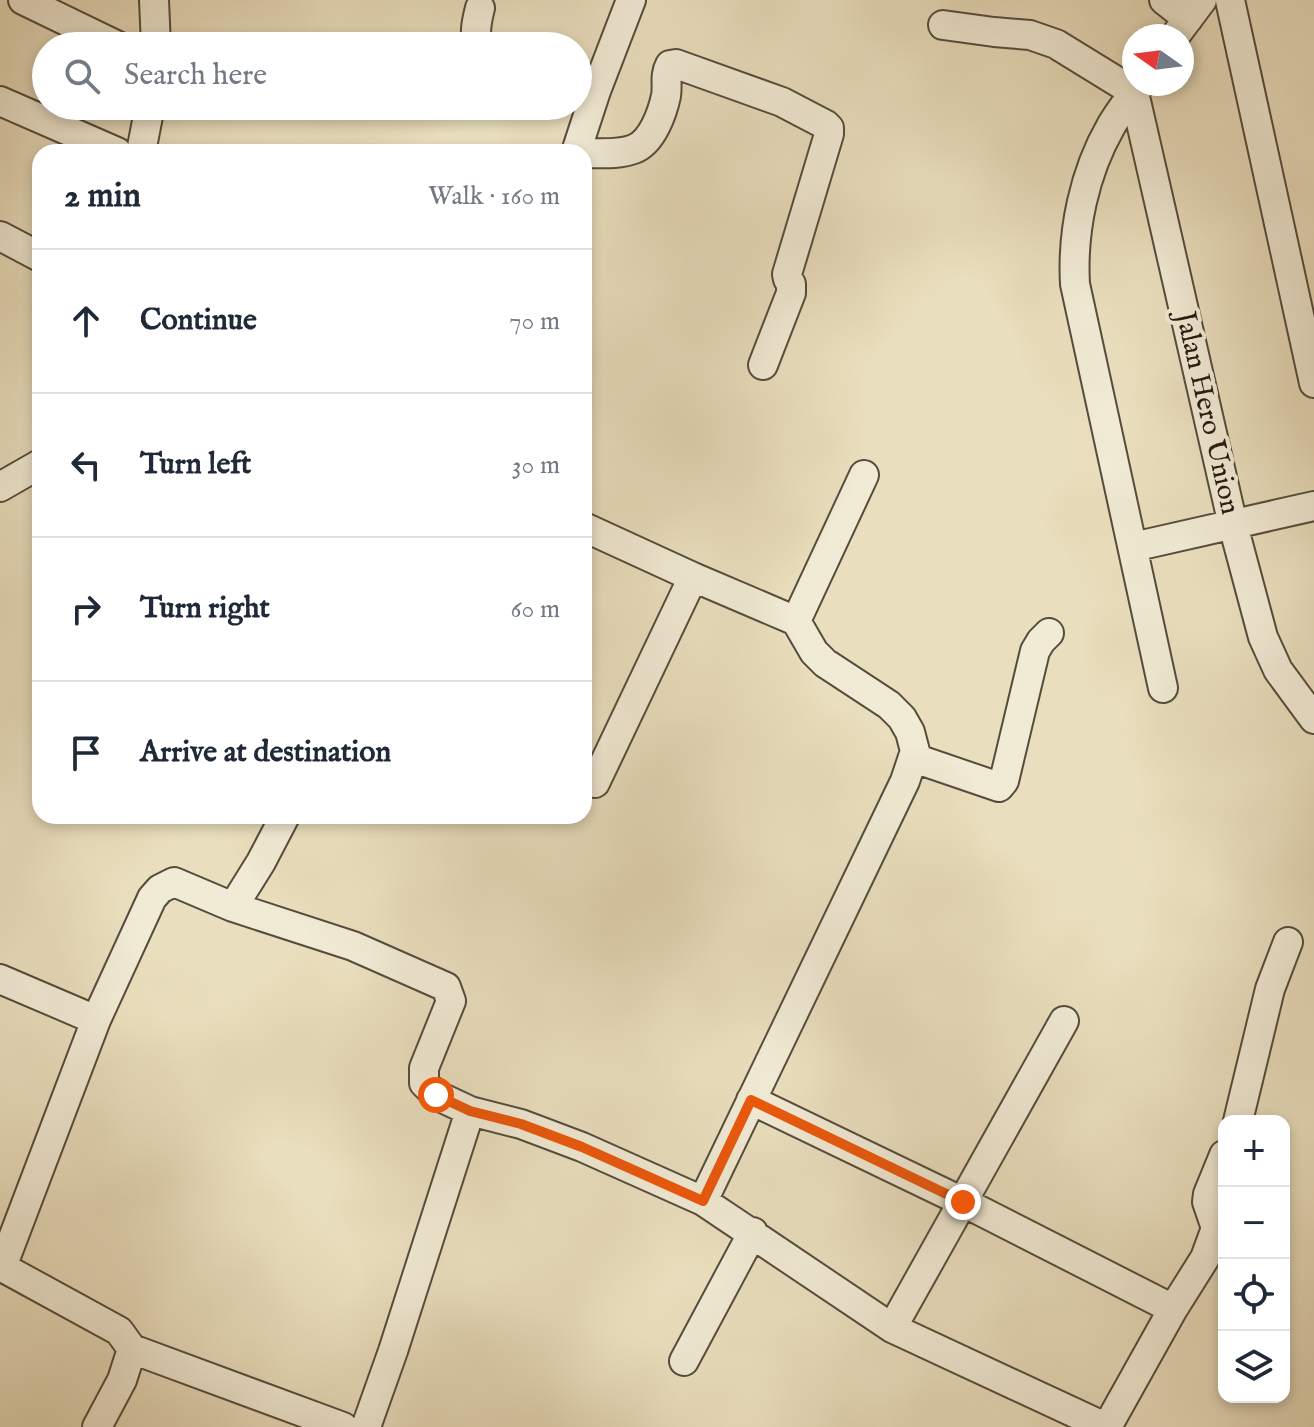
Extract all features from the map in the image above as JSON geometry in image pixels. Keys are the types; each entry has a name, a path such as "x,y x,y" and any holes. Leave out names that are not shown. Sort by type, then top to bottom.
{"street":[{"path":"23,0 89,32"},
{"path":"154,0 155,32"},
{"path":"592,78 631,0"},
{"path":"1164,0 1188,18"},
{"path":"1230,0 1314,383"},
{"path":"476,32 480,8"},
{"path":"943,25 1030,35 1056,44 1122,80"},
{"path":"592,153 636,149 651,135 666,94 667,69 676,64 782,102 829,128 787,274 791,293 763,365"},
{"path":"1131,96 1099,149 1083,197 1073,258 1075,284 1163,688"},
{"name":"Jalan Hero Union","path":"1139,96 1233,525 1263,637 1278,670 1314,719"},
{"path":"0,101 32,115"},
{"path":"44,120 99,144"},
{"path":"143,144 147,120"},
{"path":"577,144 582,120"},
{"path":"0,236 32,253"},
{"path":"0,487 32,469"},
{"path":"796,621 864,475"},
{"path":"1133,547 1314,506"},
{"path":"592,531 796,621 814,652 825,663 889,705 902,718 914,744 914,758 905,781 703,1201"},
{"path":"595,783 693,577"},
{"path":"914,758 1001,786 1035,651 1049,633"},
{"path":"233,907 281,824"},
{"path":"343,1427 132,1349 119,1331 2,1267 96,1020 152,898 160,889 174,882 233,907 353,946 446,987 451,1001 424,1068 424,1083 436,1095 470,1111 521,1124 582,1147 703,1201 892,1328 1106,1427 1205,1258 1215,1235 1216,1228 1207,1202 1218,1170"},
{"path":"1239,1115 1270,989 1288,942"},
{"path":"0,979 96,1020"},
{"path":"892,1328 1064,1021"},
{"path":"751,1100 963,1202 1173,1309"},
{"path":"366,1427 470,1111"},
{"path":"684,1361 753,1232"},
{"path":"97,1427 122,1380 132,1349"}],"route":[{"path":"436,1095 470,1111 521,1124 582,1147 703,1201 751,1100 963,1202"}]}
